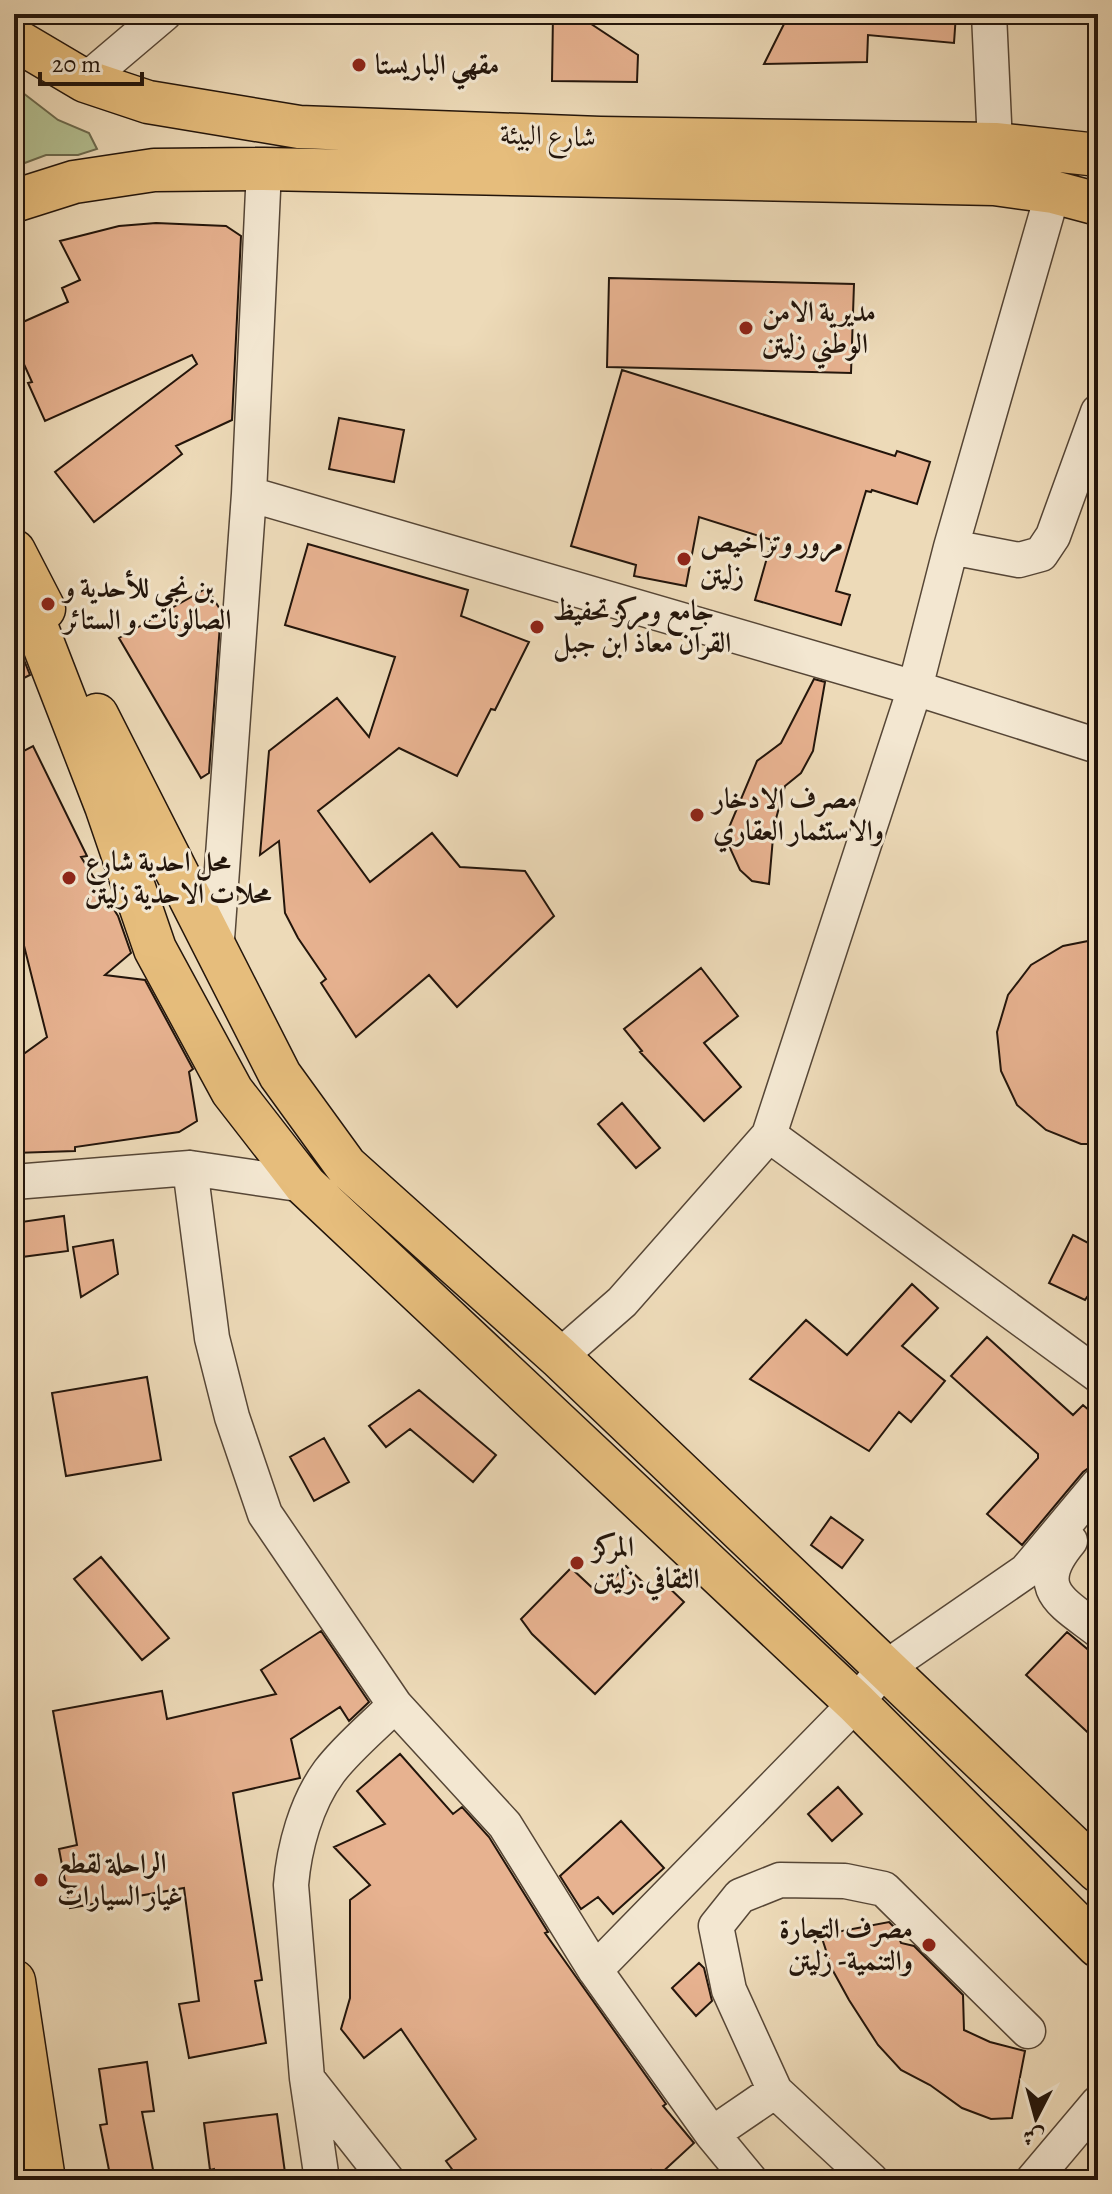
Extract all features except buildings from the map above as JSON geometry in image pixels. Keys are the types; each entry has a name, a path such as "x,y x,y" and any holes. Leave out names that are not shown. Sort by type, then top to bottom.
{"main road":[{"name":"شارع البيئة","path":"14,39 85,81 148,102 299,127 615,138 995,144 1098,155"},
{"name":"شارع البيئة","path":"14,201 74,182 154,170 264,169 994,184 1053,192 1098,204"},
{"path":"14,551 280,1075 346,1166 559,1357 1098,1871"},
{"path":"14,587 38,629 106,806 155,949 232,1091 305,1185 856,1703 1098,1946"},
{"path":"14,1981 44,2180"}],"street":[{"path":"85,81 164,14"},
{"path":"989,14 995,144"},
{"path":"216,953 249,494 264,169"},
{"path":"559,1357 622,1302 769,1135 915,688 951,547 1053,192"},
{"path":"951,547 1019,560 1041,554 1053,536 1098,412"},
{"path":"249,494 915,688 1098,746"},
{"path":"769,1135 1098,1375"},
{"path":"14,1182 190,1168 305,1185"},
{"path":"190,1168 212,1338 232,1417 265,1514 395,1705 505,1825 595,1970 712,2134 750,2180"},
{"path":"595,1970 856,1703 884,1669 1026,1571 1098,1485"},
{"path":"1098,1508 1055,1559 1050,1578 1058,1599 1098,1630"},
{"path":"322,2180 307,2078 291,1885 293,1860 312,1804 329,1772 395,1705"},
{"path":"871,2180 775,2091 729,1990 716,1926 740,1896 780,1880 845,1881 884,1889 1028,2031"},
{"path":"307,2078 387,2180"},
{"path":"712,2134 775,2091"},
{"path":"1033,2180 1098,2103"}],"green space":[{"path":"14,86 58,120 89,133 97,149 78,155 46,155 14,167"}],"place":[{"name":"مقهي الباريستا","path":"359,65"},
{"name":"مديرية الامن الوطني زليتن","path":"746,328"},
{"name":"مرور وتراخيص زليتن","path":"684,559"},
{"name":"بن نجي للأحدية و الصالونات و الستائر","path":"48,604"},
{"name":"جامع ومركز تحفيظ القرآن معاذ ابن جبل","path":"537,627"},
{"name":"مصرف اﻻدخار واﻻستثمار العقاري","path":"697,815"},
{"name":"محل احدية شارع محلات الاحدية زليتن","path":"69,878"},
{"name":"المركز الثقافي.زليتن","path":"577,1563"},
{"name":"الراحلة لقطع غيار السيارات","path":"41,1880"},
{"name":"مصرف التجارة والتنمية- زليتن","path":"929,1945"}]}
